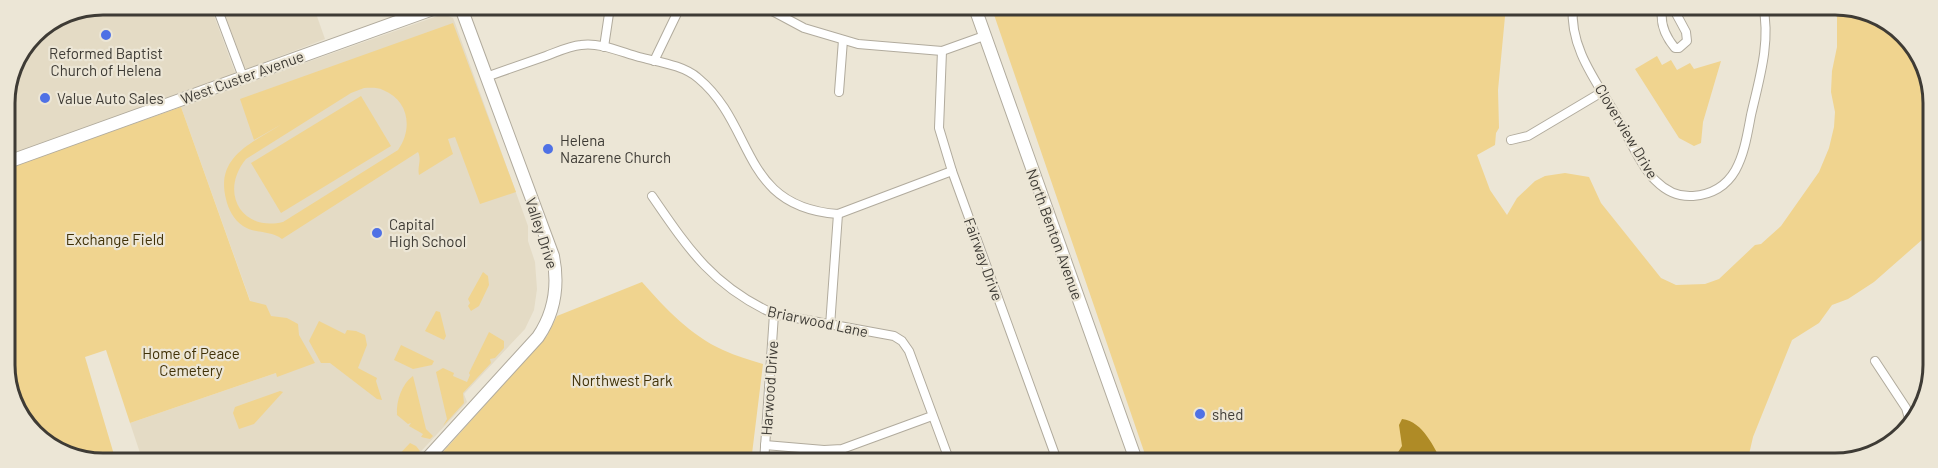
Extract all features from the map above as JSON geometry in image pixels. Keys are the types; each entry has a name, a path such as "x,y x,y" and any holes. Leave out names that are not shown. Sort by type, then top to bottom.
{"main road":[{"name":"West Custer Avenue","path":"15,159 416,15"},
{"name":"Valley Drive","path":"432,453 534,342 548,319 555,297 556,270 553,256 464,15"},
{"name":"North Benton Avenue","path":"977,15 1133,453"}],"street":[{"path":"220,15 243,77"},
{"path":"604,47 609,15"},
{"path":"654,61 676,15"},
{"path":"780,15 804,28 858,44 942,51 984,36"},
{"name":"Cloverview Drive","path":"1572,15 1577,46 1655,180 1670,192 1685,197 1704,195 1719,189 1730,179 1739,164 1763,57 1764,15"},
{"path":"1662,15 1665,34 1675,48 1679,48 1687,41 1686,32 1677,15"},
{"path":"838,92 843,40"},
{"path":"486,77 579,45 590,44 678,68 696,77 715,94 753,163 771,185 784,197 819,212 838,214 952,171"},
{"name":"Fairway Drive","path":"942,51 939,128 952,171 1055,453"},
{"path":"1511,140 1528,136 1602,92"},
{"name":"Briarwood Lane","path":"652,196 684,243 708,271 739,296 774,314 894,336 902,341 909,351 947,453"},
{"path":"830,326 838,214"},
{"name":"Harwood Drive","path":"765,453 774,314"},
{"path":"1875,361 1908,414"},
{"path":"765,445 824,450 842,449 933,416"}],"shaded area":[{"path":"103,15 214,15 236,75 15,153 15,97 22,69 30,54 41,41 54,30 69,22"},
{"path":"224,15 317,15 325,39 247,69 242,67"},
{"name":"Capital High School","path":"440,15 453,18 528,226 528,241 535,262 537,289 534,310 525,329 464,394 467,402 419,453 140,453 130,423 276,373 181,107"},
{"path":"1402,419 1416,425 1422,430 1437,453 1397,453 1402,446 1399,425"}],"green space":[{"path":"994,15 1505,15 1498,90 1499,128 1495,145 1477,155 1490,190 1507,215 1517,198 1535,181 1545,176 1565,173 1589,177 1601,203 1661,278 1676,285 1705,284 1719,279 1755,245 1761,244 1781,226 1819,172 1829,148 1834,127 1835,112 1831,92 1837,47 1837,15 1864,20 1884,30 1897,41 1914,64 1921,86 1923,103 1923,239 1874,282 1848,299 1832,305 1819,323 1792,340 1753,437 1749,453 1145,453"},
{"path":"453,23 516,192 480,204 455,137 448,139 453,154 419,175 418,152 282,239 273,234 252,230 240,224 230,210 224,184 226,172 231,161 239,152 282,124 254,140 240,99","holes":["364,88 383,90 392,95 403,108 407,124 406,133 398,150 283,222 268,224 246,215 239,207 234,184 246,159 351,93"]},
{"path":"1657,56 1662,65 1671,60 1677,70 1690,63 1694,69 1721,61 1703,122 1701,143 1694,146 1679,138 1635,69"},
{"path":"361,96 391,146 281,213 251,163"},
{"name":"Exchange Field","path":"181,107 250,301 266,305 271,316 287,318 298,324 299,335 315,363 277,377 276,373 130,423 106,350 85,357 114,453 74,448 49,435 33,419 22,399 17,382 15,365 15,165"},
{"path":"483,272 488,276 489,285 479,306 471,311 468,299"},
{"name":"Northwest Park","path":"642,282 669,311 700,337 728,352 763,364 752,453 442,453 547,336 557,316"},
{"path":"436,311 440,312 446,336 444,340 425,331"},
{"path":"319,321 345,334 347,330 365,335 367,345 358,368 377,378 382,400 377,399 330,363 321,363 309,341"},
{"path":"489,332 504,341 504,348 495,358 490,359 491,363 463,393 464,403 443,426 447,419 436,372 443,368 454,373 453,376 467,382"},
{"path":"401,345 434,361 432,365 413,369 394,360"},
{"path":"413,376 426,429 433,436 430,439 421,437 423,434 409,426 411,423 408,424 397,415 400,393"},
{"path":"280,391 283,392 254,424 239,429 233,413 235,407"},
{"path":"410,443 420,451 418,453 401,453"}],"place":[{"name":"Reformed Baptist Church of Helena","path":"106,35"},
{"name":"Value Auto Sales","path":"45,98"},
{"name":"Helena Nazarene Church","path":"548,149"},
{"name":"Capital High School","path":"377,233"},
{"name":"shed","path":"1200,414"}],"park label":[{"name":"Home of Peace Cemetery","path":"191,362"}]}
